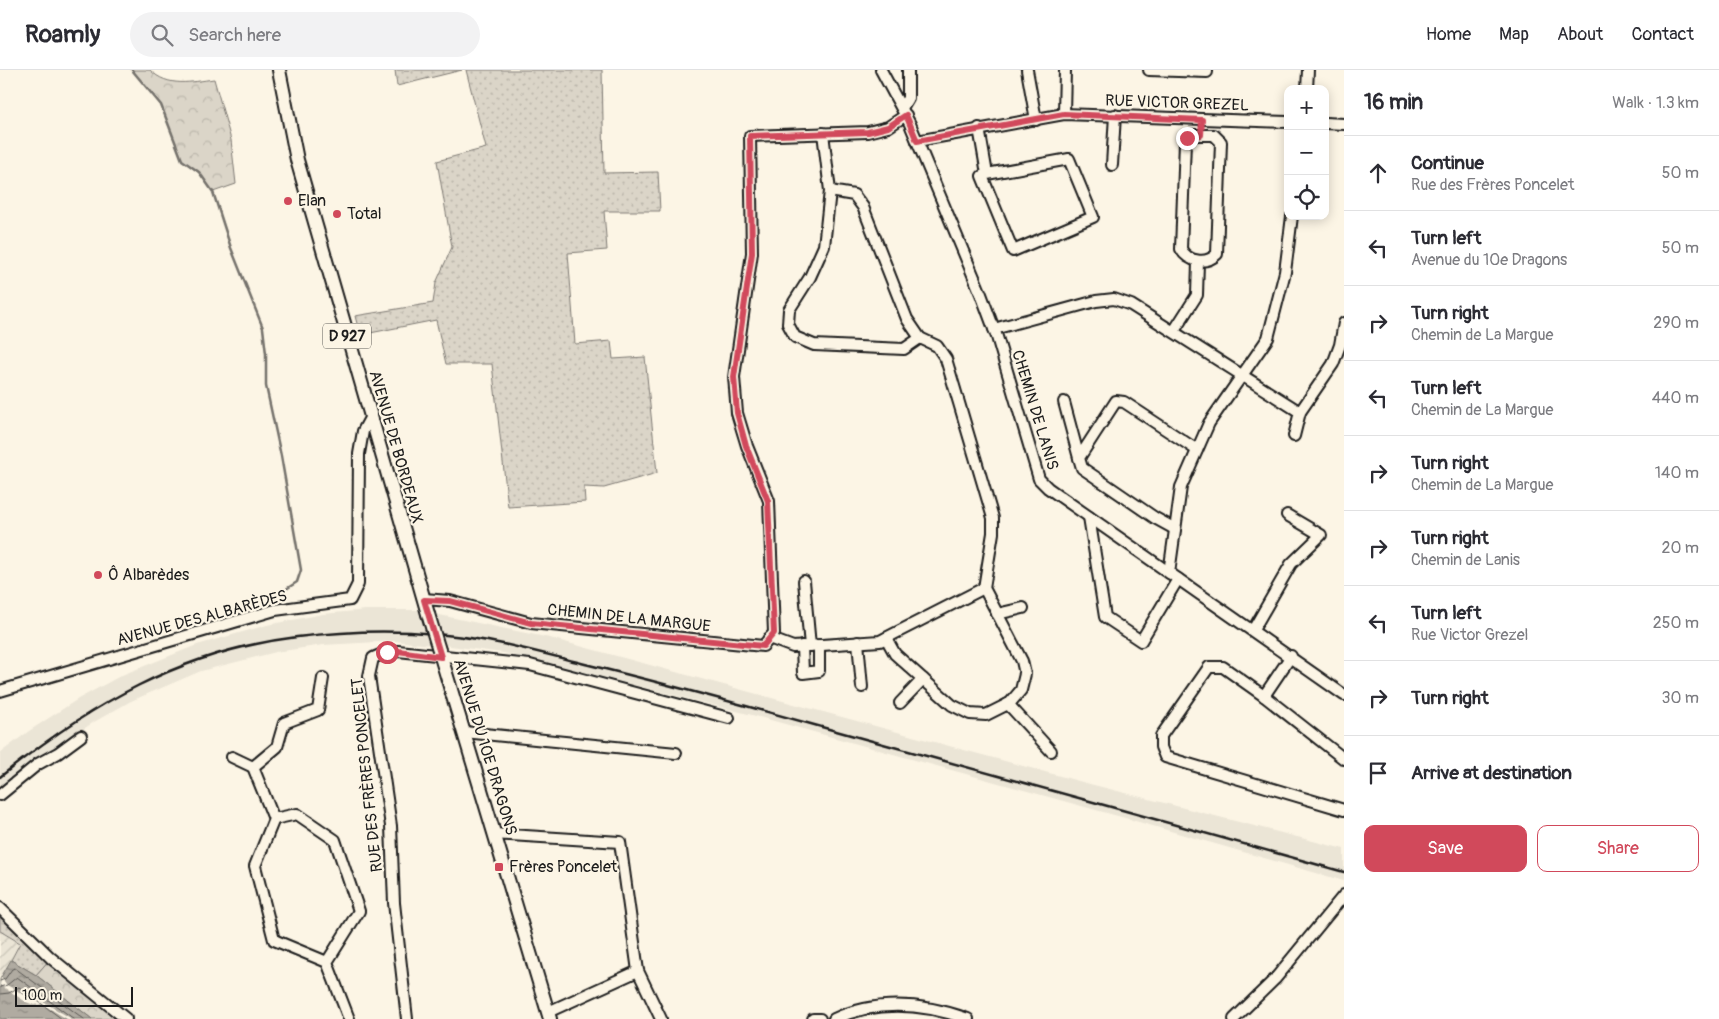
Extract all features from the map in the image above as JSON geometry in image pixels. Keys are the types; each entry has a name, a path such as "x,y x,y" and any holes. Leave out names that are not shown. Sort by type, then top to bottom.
{"main road":[{"name":"AVENUE DE BORDEAUX","path":"279,70 297,160 424,600"},
{"name":"AVENUE DU 10E DRAGONS","path":"424,600 549,1016"}],"street":[{"path":"882,70 904,112"},
{"path":"908,70 908,98 904,112 881,130 750,136 752,253 734,377 737,413 746,446 768,501 774,633 769,638 793,647 880,641 984,588"},
{"path":"1027,70 1036,120"},
{"path":"1064,114 1065,70"},
{"path":"1149,70 1207,72 1207,70"},
{"path":"1307,85 1308,70"},
{"name":"CHEMIN DE LANIS","path":"904,112 994,329 1039,479 1344,695"},
{"name":"RUE VICTOR GREZEL","path":"917,141 979,128 1064,114 1284,122"},
{"path":"1112,165 1115,115"},
{"path":"1201,135 1202,120"},
{"path":"1329,123 1344,124"},
{"path":"979,128 987,174"},
{"path":"823,133 830,191 824,246 810,276 789,310 788,324 795,337 814,346 904,349 920,338"},
{"path":"1192,135 1214,135 1220,142 1217,254 1213,258 1198,262 1184,255 1181,249 1185,142 1192,135"},
{"path":"1069,158 1093,216 1013,251 982,176 987,174 1069,158"},
{"path":"830,191 854,195 863,206 887,262 907,319 920,338 937,346 946,359 993,518 984,588 1022,660 1025,674 1021,690 1008,704 986,715 970,714 952,705 895,654 886,638"},
{"path":"1089,516 1105,617 1141,641 1174,576 1175,528 1181,487 1209,423 1268,338 1285,272 1292,220"},
{"path":"1174,331 1197,295 1198,262"},
{"path":"994,329 1096,301 1114,299 1131,305 1174,331 1241,376 1300,412"},
{"path":"1294,436 1300,412 1333,364 1340,345 1344,323"},
{"path":"1079,458 1116,401 1124,402 1197,450"},
{"path":"1064,402 1082,468 1175,528"},
{"name":"AVENUE DES ALBARÈDES","path":"0,691 275,610 350,600 358,584 359,454 362,432 370,418"},
{"path":"1253,630 1291,564 1321,535 1287,515"},
{"path":"804,581 810,646"},
{"name":"CHEMIN DE LA MARGUE","path":"424,600 450,601 511,619 553,626 763,646 769,638"},
{"path":"997,614 1023,608"},
{"path":"858,642 862,687"},
{"name":"RUE DES FRÈRES PONCELET","path":"407,1019 394,903 391,826 369,676 373,658 387,652 440,654"},
{"path":"440,654 530,665 729,718"},
{"path":"1264,696 1291,656"},
{"path":"1344,759 1264,696 1222,667 1209,667 1161,736 1160,747 1165,758 1344,810"},
{"path":"253,767 277,748 284,723 318,710 323,678"},
{"path":"900,703 923,679"},
{"path":"1008,704 1051,751"},
{"path":"464,732 676,753"},
{"path":"0,795 38,764 80,736"},
{"path":"232,757 253,767 274,819 256,866 274,940 327,962 349,1019"},
{"path":"274,819 297,814 334,840 359,911 327,962"},
{"path":"494,834 620,842 638,970 661,1019"},
{"path":"1234,1019 1274,979 1344,895"},
{"path":"0,908 51,958 126,1019"},
{"path":"549,1016 638,970"},
{"path":"834,1019 853,1010 882,1005 907,1005 940,1009 968,1019"},
{"path":"812,1019 820,1019"}],"shaded area":[{"path":"366,610 421,610 432,645 396,641 323,645 276,652 201,671 131,701 94,722 35,761 0,792 0,753 29,731 78,699 122,675 197,645 267,625 323,614"},
{"path":"435,614 550,638 1086,783 1344,849 1344,881 1125,818 752,715 544,662 503,653 443,645"},
{"path":"0,931 20,943 0,979"}],"green space":[{"path":"132,70 150,70 157,76 172,82 214,79 231,140 236,184 213,192 199,173 182,160 161,105"},
{"path":"395,70 462,70 397,86"},
{"path":"466,70 602,70 604,173 658,172 660,211 604,211 607,250 568,253 575,344 611,341 613,359 645,357 657,473 604,488 584,487 585,502 508,507 492,364 446,364 436,320 360,335 355,316 433,303 436,283 452,247 437,161 486,148"},
{"path":"0,908 51,958 36,975 11,960 20,943 0,931"},
{"path":"51,958 126,1019 92,1019 36,975"}],"water":[{"path":"11,960 36,975 92,1019 0,1019 0,979"}],"pier":[{"path":"1,977 7,985 35,1001 40,1000 72,1019 67,1019 42,1004 34,1005 26,1002 0,985"}],"waterway":[{"path":"132,70 161,105 182,160 199,172 213,192 231,248 263,328 266,354 266,386 281,456 301,570 297,582 263,604"}],"railway":[{"path":"0,777 68,727 103,705 139,685 176,668 255,644 297,637 321,634 417,632 500,643 643,679 1344,872"}],"place":[{"name":"Elan","path":"288,201"},
{"name":"Total","path":"337,214"},
{"name":"Ô Albarèdes","path":"98,575"},
{"name":"Frères Poncelet","path":"499,867"}],"route":[{"path":"387,652 398,651 441,657 424,600 450,601 511,619 553,626 763,646 774,633 768,501 746,446 737,413 734,377 752,253 750,136 868,132 888,127 906,115 917,141 930,137 1064,114 1085,114 1202,120 1201,135 1192,135 1187,138"}]}
